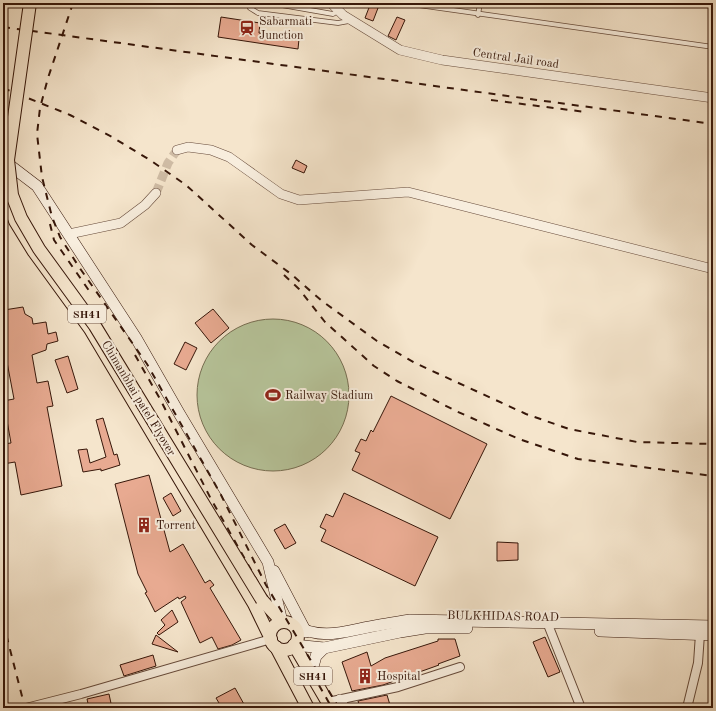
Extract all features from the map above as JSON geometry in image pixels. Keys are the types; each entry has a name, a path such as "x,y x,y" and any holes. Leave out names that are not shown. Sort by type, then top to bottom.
{"main road":[{"path":"3,150 22,3"},
{"name":"Chimanbhai patel Flyover","path":"30,3 8,160 12,194 16,206 21,218 39,249 95,326 258,602 273,643"},
{"path":"3,159 37,186 136,338 179,413 268,562 278,576 306,632"},
{"path":"3,169 21,182 37,186"},
{"name":"Chimanbhai patel Flyover","path":"3,179 6,196 15,221 34,252 90,329 258,602 288,623"},
{"path":"268,562 288,623 298,634 294,645 285,649 273,643 273,628 288,623 306,632 318,634 341,634 379,625 410,620 549,626 713,626"},
{"name":"BULKHIDAS ROAD","path":"294,645 324,648 425,628 549,626 713,635"},
{"name":"SH41","path":"273,643 306,704"},
{"name":"SH41","path":"294,645 311,674 333,703"},
{"path":"311,674 316,656 324,648"}],"street":[{"name":"Central Jail road","path":"331,3 352,20 400,50 435,58 713,98"},
{"path":"177,150 188,147 211,150 229,157 281,194 299,200 408,192 713,269"},
{"path":"69,234 121,223 145,206 156,193"},
{"path":"549,626 581,708"},
{"path":"687,708 698,663 700,634"},
{"path":"26,708 273,643"},
{"path":"333,703 398,687 460,667"},
{"path":"333,703 345,708"}],"lane":[{"path":"252,3 250,8 258,13 338,24 352,20"},
{"path":"270,3 333,14 339,10"},
{"path":"404,3 478,15 713,47"},
{"path":"478,15 480,3"}],"green space":[{"name":"Railway Stadium","path":"266,319 280,319 295,322 309,328 327,341 340,359 346,373 349,395 346,417 340,431 327,449 309,462 295,468 280,471 266,471 251,468 237,462 225,454 214,443 206,431 200,417 197,402 197,388 200,373 206,359 214,347 225,336 237,328 251,322"}],"building":[{"path":"370,5 378,8 373,21 365,18"},
{"path":"221,17 260,23 259,33 299,39 298,49 218,37"},
{"path":"397,17 405,20 396,40 388,36"},
{"path":"296,160 307,166 304,173 292,168"},
{"path":"23,307 25,314 32,318 33,324 46,322 48,334 56,332 58,341 47,344 46,350 32,355 37,383 48,381 53,406 47,407 62,486 21,495 15,462 3,464 3,459 6,458 3,444 11,443 6,415 3,415 3,401 14,399 7,362 3,363 3,321 5,318 4,310"},
{"path":"213,309 229,328 211,343 195,323"},
{"path":"185,342 197,348 186,370 174,364"},
{"path":"68,356 78,389 67,393 55,360"},
{"path":"391,396 487,444 450,519 352,470 360,453 355,451 361,439 366,441 371,430 373,432"},
{"path":"103,418 114,455 117,454 120,465 101,471 101,469 83,472 78,450 87,449 90,463 106,457 96,420"},
{"path":"149,475 170,552 183,544 205,583 210,580 214,585 210,588 241,640 232,645 218,649 212,637 200,643 181,602 186,598 185,596 179,599 178,597 155,612 145,593 147,592 138,574 115,484"},
{"path":"171,493 181,511 173,516 163,498"},
{"path":"344,493 438,537 415,586 321,541 326,530 320,527 326,514 333,517"},
{"path":"285,524 296,543 285,549 274,530"},
{"path":"497,542 518,543 518,560 497,561"},
{"path":"172,610 178,622 159,635 157,633 165,625 161,620"},
{"path":"156,635 178,652 152,644"},
{"path":"545,637 560,672 548,677 533,642"},
{"path":"438,639 455,639 460,656 383,685 352,691 342,662 367,652 371,666 385,658 438,641"},
{"path":"153,655 156,666 124,676 120,665"},
{"path":"235,688 245,706 242,708 222,708 216,698"},
{"path":"109,694 112,708 89,708 87,699"},
{"path":"387,695 390,705 383,708 360,708 358,701"}],"tunnel":[{"path":"156,193 168,163 177,150"}],"railway":[{"path":"73,3 48,78 40,108 37,134 42,177 52,217 60,237 79,267 147,364 220,493 266,585 339,708"},
{"path":"3,27 713,124"},
{"path":"3,88 70,115 112,137 150,160 186,185 252,245 291,274 322,301 377,341 415,363 526,414 569,429 637,442 713,444"},
{"path":"491,100 586,112"},
{"path":"50,224 54,240 92,295"},
{"path":"284,275 299,289 325,322 374,366 397,381 456,411 519,439 578,459 713,476"},
{"path":"135,355 160,399 211,499 259,584"},
{"path":"3,622 25,708"},
{"path":"312,673 332,708"}],"place":[{"name":"Sabarmati Junction","path":"247,28"},
{"name":"Railway Stadium","path":"273,395"},
{"name":"Torrent","path":"144,525"},
{"name":"Hospital","path":"365,676"}]}
